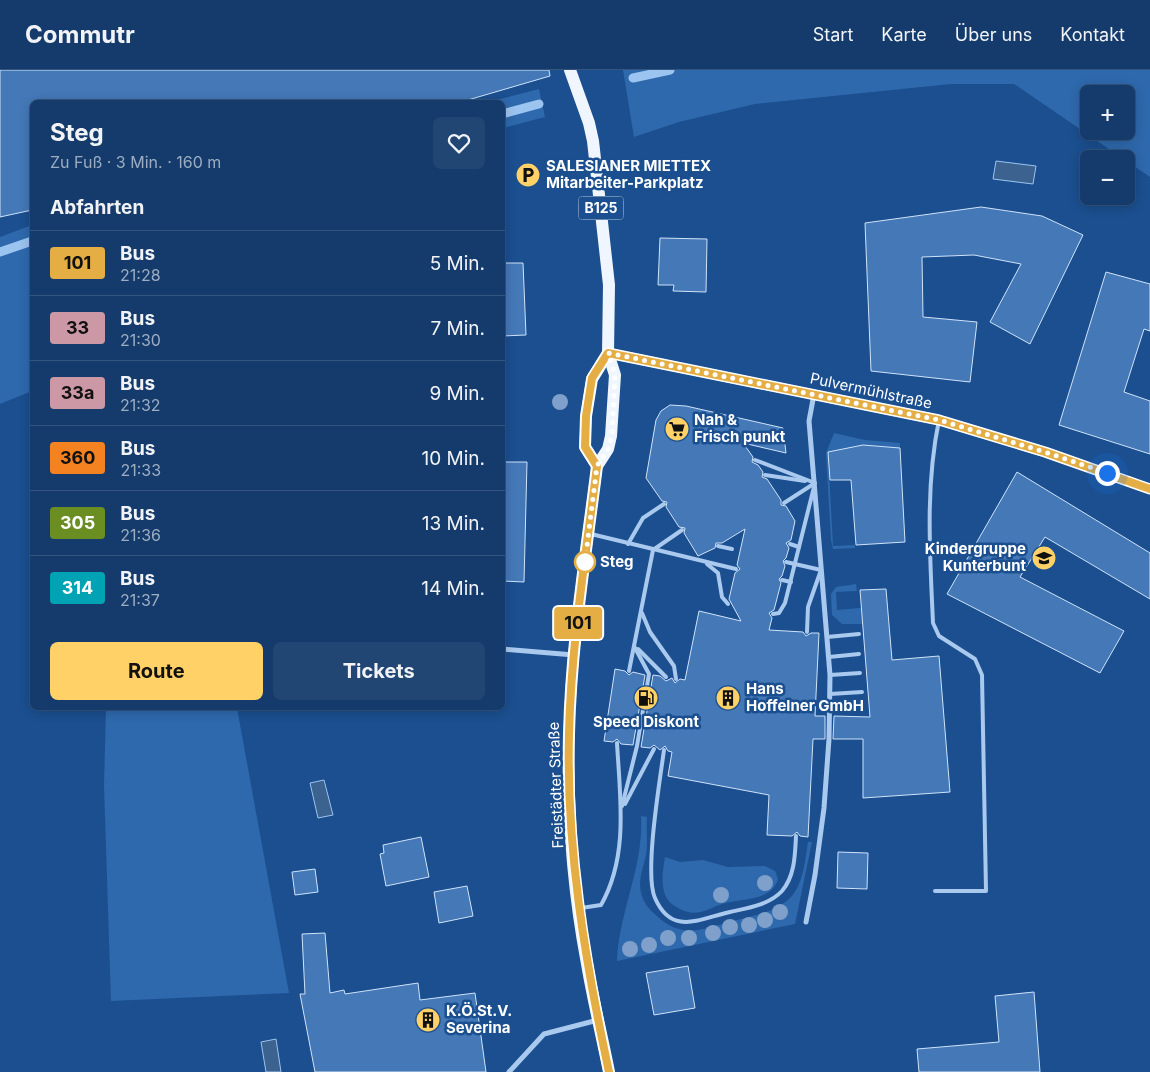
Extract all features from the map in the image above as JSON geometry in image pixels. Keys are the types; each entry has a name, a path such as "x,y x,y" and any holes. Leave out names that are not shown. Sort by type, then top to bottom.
{"main road":[{"name":"Freistädter Straße","path":"570,70 589,123 593,141 609,285 608,353 615,375 612,436 608,449 597,466 574,655 570,763 573,849 579,909 586,963 609,1072"},
{"path":"597,466 585,447 586,416 592,378 608,353"}],"street":[{"name":"Pulvermühlstraße","path":"608,353 939,420 1045,452 1150,489"},
{"path":"806,922 815,875 824,808 830,694 829,657 809,420 814,394"},
{"path":"505,649 574,655"},
{"path":"509,1072 544,1034 598,1020"}],"lane":[{"path":"935,891 986,891 982,675 975,659 939,636 933,623 928,517 935,440 939,420"},
{"path":"755,460 815,483"},
{"path":"764,475 815,483"},
{"path":"784,503 815,483"},
{"path":"773,614 780,613 784,607 815,483"},
{"path":"628,544 643,518 664,504"},
{"path":"629,671 652,550 682,530"},
{"path":"589,534 736,569"},
{"path":"790,544 799,547"},
{"path":"718,546 732,549"},
{"path":"697,559 716,569 720,577 722,597 728,604"},
{"path":"786,562 822,570 808,607 806,632"},
{"path":"782,580 790,582"},
{"path":"643,601 642,613 645,623 674,666 676,679"},
{"path":"827,637 859,634"},
{"path":"634,646 666,677"},
{"path":"621,811 637,746 649,674 634,646"},
{"path":"829,657 859,654"},
{"path":"830,675 860,673"},
{"path":"830,694 862,692"},
{"path":"579,909 601,905 608,892 618,862 621,811 617,743"},
{"path":"621,811 654,749"},
{"path":"664,750 655,812 652,882 654,897 662,909 672,918 692,923 730,912 754,908 768,901 781,892 788,883 792,873 796,836"}],"shaded area":[{"path":"623,70 1150,70 1150,177 1135,167 1135,150 1111,150 1096,140 1135,140 1135,85 1080,85 1080,129 1014,84 951,84 755,104 679,122 634,137"},
{"path":"539,89 545,117 505,127 505,100 496,100"},
{"path":"996,161 1036,166 1033,184 993,179"},
{"path":"30,226 30,392 0,404 0,237"},
{"path":"834,433 865,440 900,443 900,448 828,452 833,546 855,545 855,548 833,549 831,540 826,453"},
{"path":"856,584 857,591 836,592 837,610 871,607 863,624 842,624 832,615 831,594 836,587"},
{"path":"106,710 237,710 289,993 111,1001 104,786"},
{"path":"324,780 333,815 318,818 310,783"},
{"path":"641,816 647,817 647,850 640,881 642,896 648,908 658,917 667,924 685,930 704,929 757,915 772,910 786,902 799,884 808,842 812,842 795,924 617,961 622,924 639,853"},
{"path":"665,857 680,862 703,860 728,867 765,866 775,871 778,879 775,886 769,892 754,898 729,902 695,913 689,912 672,904 664,892 663,872"},
{"path":"276,1039 281,1072 266,1072 261,1042"}],"building":[{"path":"0,70 549,70 550,76 468,100 30,100 30,210 0,217"},
{"path":"981,207 1042,216 1083,235 1030,344 990,322 1021,264 974,255 922,257 923,317 977,322 970,382 871,371 865,223"},
{"path":"660,238 707,239 706,292 673,291 674,285 658,285"},
{"path":"505,263 523,263 526,335 505,336"},
{"path":"1106,272 1150,284 1150,331 1144,329 1124,392 1150,401 1150,454 1059,425"},
{"path":"670,405 686,406 783,428 786,453 743,443 753,457 752,462 758,465 763,472 762,477 767,479 781,500 781,505 786,506 795,521 791,540 786,543 789,548 783,561 785,566 779,579 781,583 774,610 769,613 772,618 769,630 803,632 806,636 811,633 819,633 815,716 825,716 825,739 813,739 808,837 800,836 797,832 792,836 767,835 769,795 668,776 672,752 668,751 665,746 660,750 654,745 650,748 641,747 653,675 660,676 666,681 672,678 675,683 680,679 685,680 699,611 741,621 729,599 735,573 740,569 737,565 745,529 722,543 716,543 715,548 698,556 684,533 685,528 679,527 666,507 667,502 662,501 646,478 656,420 661,411"},
{"path":"863,445 900,448 905,542 856,545 851,480 830,480 828,452"},
{"path":"505,462 527,462 524,582 505,581"},
{"path":"1017,472 1150,553 1150,599 1045,537 1020,577 1124,631 1100,673 947,594"},
{"path":"886,589 892,660 939,656 950,792 863,798 863,739 833,739 834,716 870,717 860,590"},
{"path":"615,669 625,671 629,675 633,672 645,675 633,745 621,744 617,739 613,742 604,741"},
{"path":"421,837 429,877 386,886 380,854 384,853 383,845"},
{"path":"838,852 868,853 867,889 837,888"},
{"path":"315,869 318,892 295,895 292,872"},
{"path":"467,886 473,916 439,923 434,892"},
{"path":"325,933 330,993 344,990 345,994 418,983 420,1000 475,993 486,1072 315,1072 300,994 305,994 302,934"},
{"path":"688,966 695,1008 654,1015 646,973"},
{"path":"1034,992 1040,1072 919,1072 917,1049 999,1042 995,996"}],"waterway":[{"path":"633,78 670,70"},
{"path":"505,113 539,104"},
{"path":"0,252 30,242"}],"bus line":[{"name":"101","path":"609,1072 586,963 579,909 573,849 569,735 574,655 597,466 585,447 586,416 592,378 608,353 939,420 1045,452 1150,489"}],"place":[{"name":"SALESIANER MIETTEX Mitarbeiter-Parkplatz","path":"528,175"},
{"name":"Nah & Frisch punkt","path":"677,429"},
{"name":"Kindergruppe Kunterbunt","path":"1044,558"},
{"name":"Steg","path":"585,562"},
{"name":"Speed Diskont","path":"646,698"},
{"name":"Hans Hoffelner GmbH","path":"728,698"},
{"name":"K.Ö.St.V. Severina","path":"428,1020"}],"route":[{"path":"585,562 597,466 608,449 612,436 615,375 608,353 939,420 1107,473"}]}
